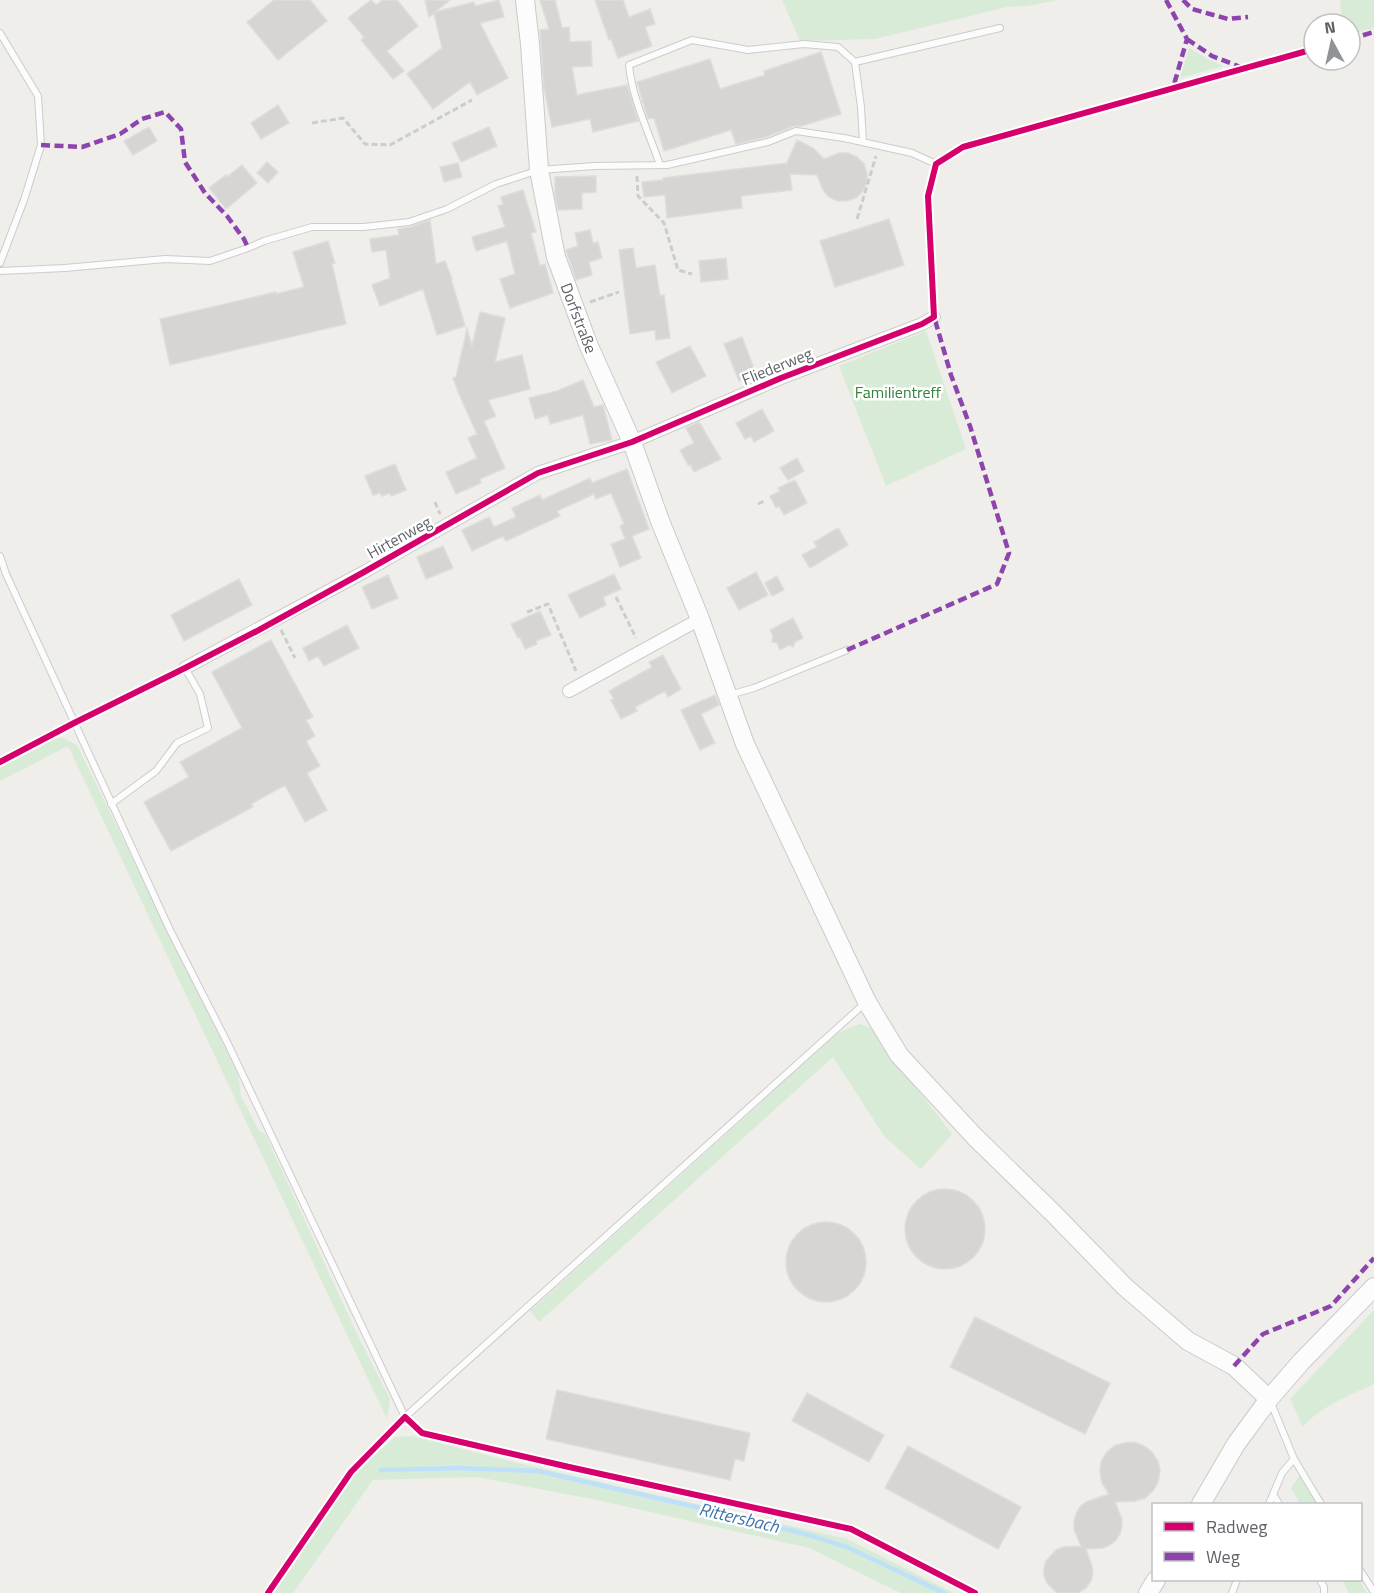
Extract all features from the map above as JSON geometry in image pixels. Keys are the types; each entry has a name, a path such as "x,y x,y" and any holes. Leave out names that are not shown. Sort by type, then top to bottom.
{"street":[{"name":"Dorfstraße","path":"525,0 539,170 556,257 588,344 632,442 745,744 867,1002 899,1055 975,1137 1125,1287 1188,1341 1234,1366 1269,1399"},
{"name":"Fliederweg","path":"632,442 781,378 922,324 934,317"},
{"name":"Hirtenweg","path":"185,668 374,567 538,473 632,442"},
{"path":"569,691 700,619"},
{"path":"1201,1503 1236,1444 1269,1399 1301,1362 1374,1287"}],"lane":[{"path":"855,62 1000,28"},
{"path":"0,33 38,96 41,145 24,200 0,263"},
{"path":"660,165 636,99 629,65 692,40 748,50 804,44 838,47 855,62 863,142"},
{"path":"0,271 165,259 210,261 264,241 312,227 364,227 409,222 447,208 496,184 539,170 660,165 722,154 796,131 912,153 936,164"},
{"path":"0,556 6,574 170,930 228,1044 405,1417 867,1002"},
{"path":"728,696 754,688 847,650"},
{"path":"111,804 156,771 177,742 208,728 200,694 185,668"},
{"path":"1269,1399 1294,1460 1321,1503"},
{"path":"1269,1503 1282,1473 1294,1460"},
{"path":"1273,1494 1278,1503"},
{"path":"1362,1573 1374,1592"}],"path":[{"path":"312,123 343,118 365,144 390,145 472,100"},
{"path":"857,219 879,146"},
{"path":"637,165 638,196 664,223 678,270 692,274"},
{"path":"574,308 619,292"},
{"path":"758,504 766,500"},
{"path":"616,597 642,651"},
{"path":"527,612 548,604 582,684"},
{"path":"276,620 295,658"}],"green space":[{"path":"782,0 1059,0 1007,7 875,39 800,41"},
{"path":"1340,0 1374,0 1374,28 1362,31 1362,12 1342,12"},
{"path":"1189,48 1208,59 1224,66 1180,78"},
{"name":"Familientreff","path":"926,331 966,449 886,486 839,366"},
{"path":"56,738 63,738 77,745 238,1074 241,1096 259,1131 265,1134 358,1336 390,1399 387,1419 68,746 0,781 0,768"},
{"path":"860,1024 876,1030 903,1071 952,1134 921,1169 884,1136 833,1057 539,1322 530,1311 838,1033"},
{"path":"1374,1310 1374,1384 1326,1408 1303,1427 1290,1399"},
{"path":"412,1436 847,1539 954,1593 901,1593 809,1548 597,1500 477,1477 373,1480 293,1593 272,1593 358,1469 395,1437"},
{"path":"1300,1475 1316,1503 1299,1503 1291,1488"},
{"path":"1343,1581 1360,1581 1367,1593 1349,1593"}],"building":[{"path":"274,0 310,0 327,21 278,60 247,22"},
{"path":"371,0 376,5 383,0 397,0 418,26 387,51 404,71 393,79 361,40 364,37 348,18"},
{"path":"425,0 450,0 435,12 474,2 475,6 499,0 504,17 480,23 508,78 477,95 470,82 433,109 407,74 442,48 434,13 429,17"},
{"path":"540,0 555,0 562,28 569,27 570,42 591,41 592,66 572,67 577,95 627,85 638,121 593,132 590,119 552,127 544,88 540,30 549,29"},
{"path":"595,0 623,0 629,17 650,9 655,24 645,27 652,46 618,58"},
{"path":"821,52 841,114 736,144 731,130 664,151 654,118 648,119 637,82 710,59 720,89 765,75 764,71"},
{"path":"278,105 289,123 261,139 251,123"},
{"path":"149,127 157,141 133,155 124,141"},
{"path":"489,127 497,146 461,162 452,143"},
{"path":"797,140 813,148 824,159 839,153 848,153 857,157 864,164 867,173 867,182 863,191 856,198 838,201 829,197 823,190 817,175 790,174 792,190 741,196 742,208 667,218 665,195 644,197 642,182 787,163"},
{"path":"267,162 278,172 268,183 257,173"},
{"path":"458,163 462,177 444,182 440,167"},
{"path":"242,165 257,183 226,209 209,188"},
{"path":"596,176 596,192 582,193 582,209 558,210 555,177"},
{"path":"523,190 536,232 531,233 540,266 545,264 553,293 510,308 500,279 515,274 507,241 476,251 472,237 505,227 498,206 503,204 501,197"},
{"path":"889,219 904,265 835,287 820,241"},
{"path":"430,220 436,264 445,261 465,326 437,335 423,289 380,306 372,285 390,278 386,250 372,252 370,239 399,235 398,229"},
{"path":"590,230 593,243 598,242 602,258 589,262 592,275 576,280 566,250 578,246 575,233"},
{"path":"328,241 335,263 332,264 346,324 170,365 160,319 304,287 293,252"},
{"path":"633,248 636,268 655,265 660,296 664,295 670,338 656,340 655,330 630,334 619,250"},
{"path":"726,258 728,279 701,282 699,261"},
{"path":"480,312 505,318 495,362 522,355 530,389 488,400 496,416 484,421 505,468 480,479 481,483 456,494 446,472 477,458 468,438 477,434 453,378 456,377 467,329 472,346"},
{"path":"742,337 756,374 739,381 724,344"},
{"path":"690,346 706,376 672,393 656,362"},
{"path":"583,380 594,407 603,405 612,440 590,444 583,415 550,424 548,415 535,419 529,398 557,391"},
{"path":"762,409 774,431 754,442 751,436 745,439 736,423"},
{"path":"699,422 721,459 694,472 680,450 694,443 686,428"},
{"path":"797,458 804,471 788,480 780,468"},
{"path":"395,464 406,490 391,496 390,493 382,496 380,493 373,495 365,476"},
{"path":"627,469 649,529 632,536 641,558 620,567 611,544 625,539 620,526 624,524 611,493 596,499 594,494 557,511 560,516 506,541 503,536 472,551 462,530 489,517 494,527 516,517 512,508 540,495 542,500 590,478 592,483"},
{"path":"795,480 807,503 784,515 779,506 776,508 770,496 780,491 778,488"},
{"path":"838,528 848,545 810,568 802,555 817,547 814,542"},
{"path":"443,546 453,568 426,579 417,557"},
{"path":"756,572 768,595 739,610 727,588"},
{"path":"614,574 621,589 603,597 606,605 580,618 568,595"},
{"path":"388,575 398,598 372,609 362,587"},
{"path":"777,576 784,590 772,596 765,583"},
{"path":"239,579 252,605 184,641 171,615"},
{"path":"540,611 551,635 536,641 537,644 525,649 511,624"},
{"path":"793,618 803,638 795,642 793,647 789,645 780,650 777,643 772,642 773,636 770,630"},
{"path":"347,625 359,648 324,666 318,656 309,661 303,648"},
{"path":"271,640 313,717 306,720 315,736 306,741 320,766 307,773 327,810 305,822 285,785 251,804 253,807 171,851 144,802 189,777 180,762 242,728 212,672"},
{"path":"663,655 681,689 668,697 665,691 635,707 637,711 621,719 609,691 652,667 649,662"},
{"path":"715,695 719,705 701,714 715,743 700,750 681,710"},
{"path":"945,1189 960,1192 973,1201 982,1214 985,1229 982,1244 973,1257 960,1266 945,1269 930,1266 917,1257 908,1244 905,1229 908,1214 917,1201 930,1192"},
{"path":"826,1222 841,1225 854,1234 863,1247 866,1262 863,1277 854,1290 841,1299 826,1302 811,1299 798,1290 789,1277 786,1262 789,1247 798,1234 811,1225"},
{"path":"975,1317 1110,1383 1085,1434 950,1367"},
{"path":"557,1390 750,1433 744,1461 735,1459 730,1480 546,1439"},
{"path":"807,1393 884,1435 869,1462 792,1421"},
{"path":"1134,1442 1152,1452 1158,1461 1160,1471 1158,1482 1145,1498 1115,1502 1122,1519 1120,1534 1110,1545 1103,1548 1086,1549 1092,1566 1091,1581 1078,1593 1057,1593 1047,1583 1044,1576 1046,1561 1056,1550 1063,1547 1081,1546 1074,1529 1076,1514 1086,1502 1109,1494 1102,1483 1101,1462 1114,1446"},
{"path":"908,1446 1021,1507 998,1549 885,1488"}],"waterway":[{"name":"Rittersbach","path":"381,1470 458,1468 538,1471 809,1535 849,1548 944,1593"}],"marked path":[{"path":"1166,0 1187,39 1173,88"},
{"path":"1183,0 1192,9 1228,19 1248,17"},
{"path":"1362,36 1374,32"},
{"path":"1187,39 1212,56 1243,68"},
{"path":"41,145 82,147 120,134 142,119 165,112 181,129 185,162 205,193 227,216 248,248"},
{"path":"847,650 997,584 1009,553 933,313"},
{"path":"1234,1366 1263,1334 1331,1306 1374,1258"}],"cycle path":[{"path":"0,762 255,632 538,473 632,442 781,378 922,324 934,317 928,196 936,164 963,147 1302,52"},
{"path":"268,1593 351,1472 405,1417 422,1433 851,1529 975,1593"}]}
